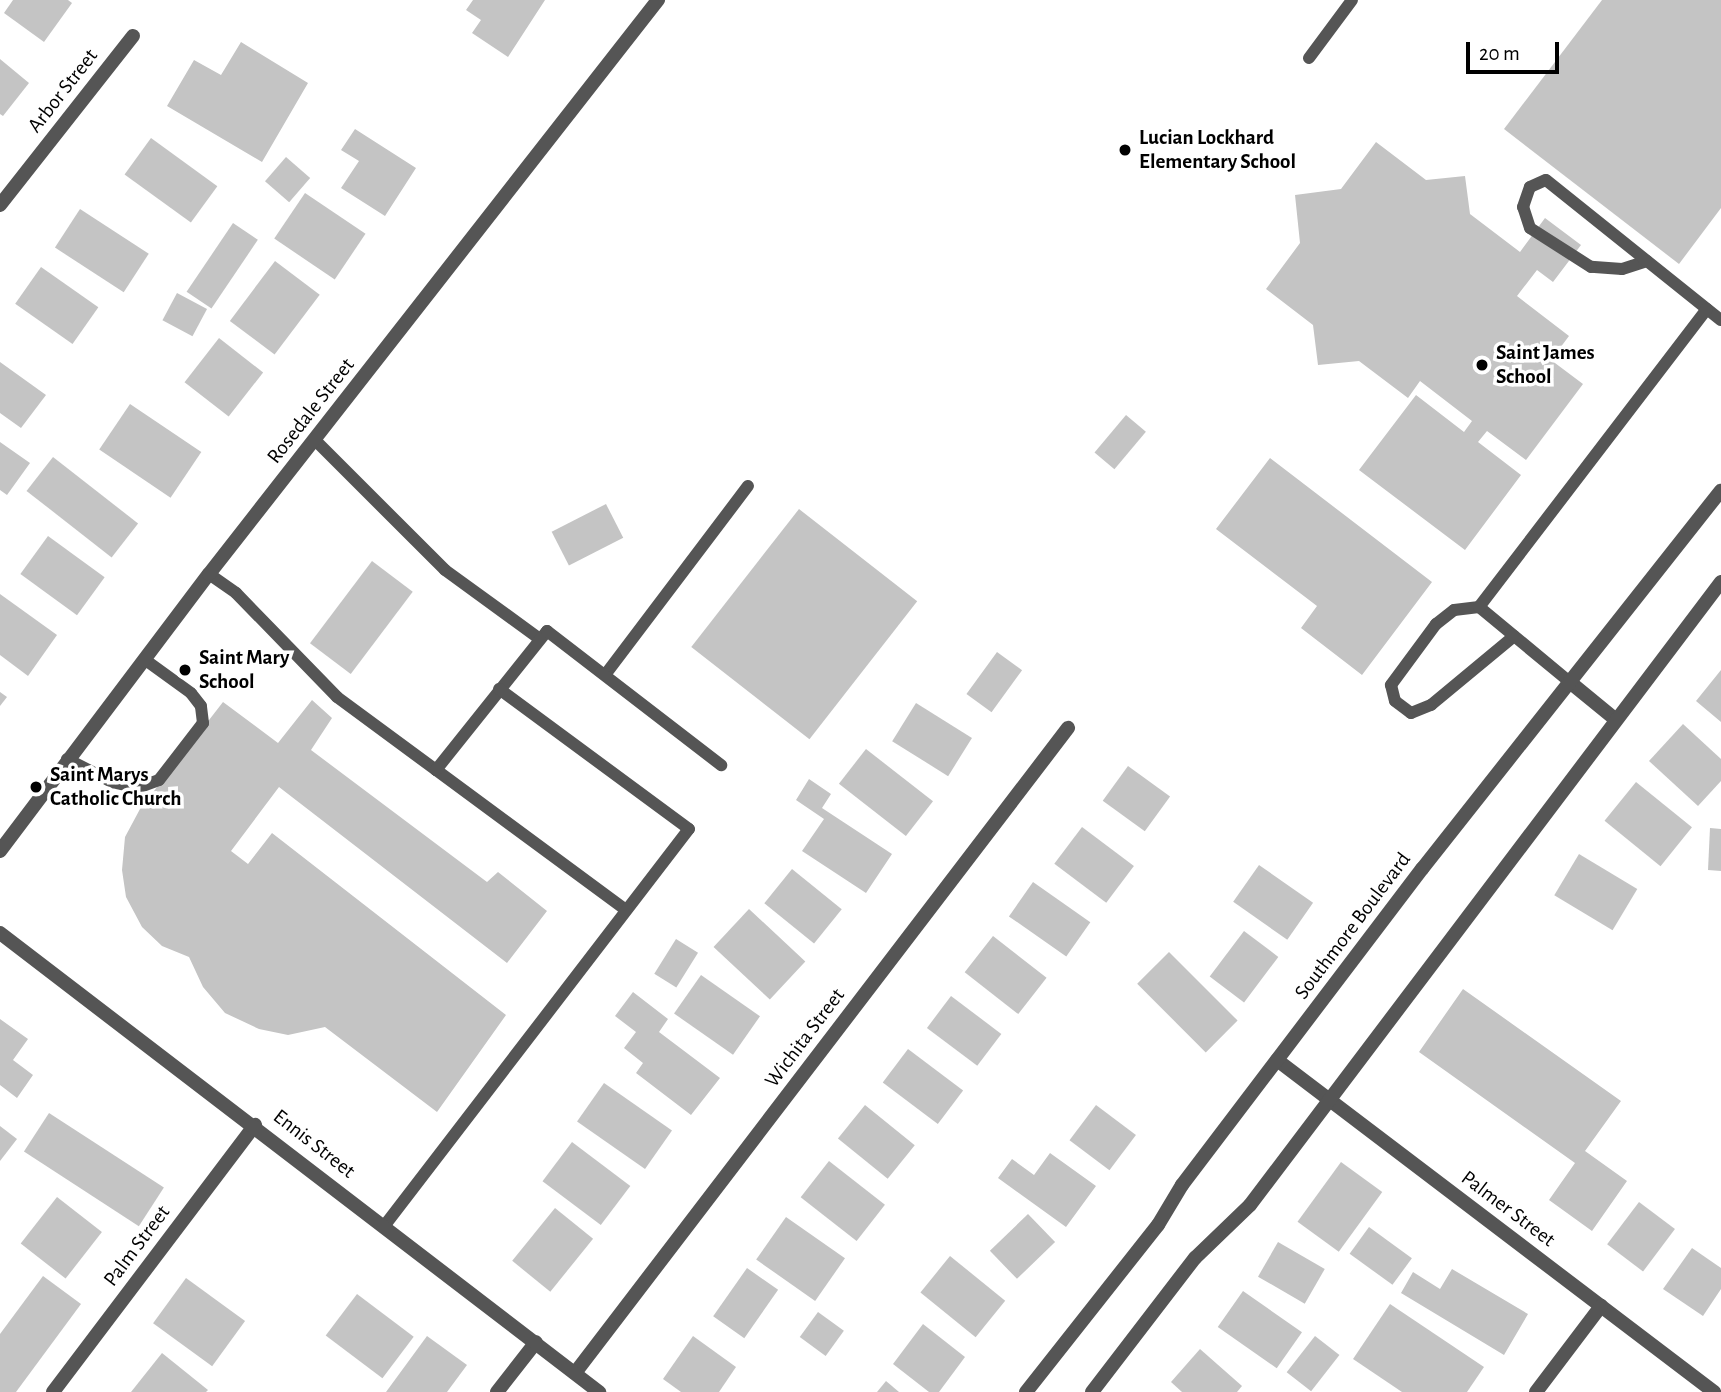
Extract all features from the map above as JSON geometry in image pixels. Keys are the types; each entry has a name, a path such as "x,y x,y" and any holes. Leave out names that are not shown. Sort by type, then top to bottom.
{"street":[{"name":"Rosedale Street","path":"0,851 209,574 658,0"},
{"name":"Arbor Street","path":"0,205 132,36"},
{"name":"Southmore Boulevard","path":"1026,1392 1158,1225 1182,1185 1277,1060 1721,491"},
{"path":"1092,1392 1195,1258 1250,1205 1721,582"},
{"path":"1571,683 1615,719"},
{"name":"Wichita Street","path":"575,1373 1068,729"},
{"name":"Ennis Street","path":"0,933 255,1125 599,1392"},
{"name":"Palmer Street","path":"1277,1060 1714,1392"},
{"name":"Palm Street","path":"53,1392 255,1125"},
{"path":"1536,1392 1601,1306"},
{"path":"497,1392 536,1342"}],"lane":[{"path":"1309,58 1352,0"},
{"path":"1647,261 1622,269 1591,267 1530,228 1523,206 1530,187 1546,180 1721,320"},
{"path":"1514,636 1431,705 1411,713 1395,701 1391,685 1436,624 1454,610 1479,607 1707,309"},
{"path":"315,440 445,570 540,639"},
{"path":"605,675 748,486"},
{"path":"209,574 236,593 337,697 626,910"},
{"path":"1479,607 1571,683"},
{"path":"436,770 547,631 721,765"},
{"path":"67,759 112,782 137,788 159,780 203,723 201,706 191,693 144,659"},
{"path":"385,1225 688,829 499,689"}],"building":[{"path":"13,0 68,0 72,3 44,42 4,13"},
{"path":"473,0 545,0 508,57 472,33 481,20 466,10"},
{"path":"1602,0 1721,0 1721,208 1679,264 1504,129"},
{"path":"241,42 308,83 262,162 167,106 194,60 221,75"},
{"path":"0,59 29,83 3,116 0,114"},
{"path":"355,129 416,168 385,216 341,188 359,161 341,150"},
{"path":"151,138 217,186 191,223 125,174"},
{"path":"1376,142 1426,180 1465,176 1470,214 1520,252 1545,218 1581,245 1553,282 1537,270 1517,296 1569,336 1551,360 1583,384 1526,460 1487,431 1478,442 1521,475 1465,550 1359,470 1416,395 1464,432 1472,421 1420,381 1408,398 1359,361 1318,365 1313,325 1266,289 1300,243 1295,195 1341,189"},
{"path":"286,157 310,178 289,202 265,181"},
{"path":"305,193 366,234 335,279 274,239"},
{"path":"80,209 149,254 124,292 55,248"},
{"path":"233,223 258,240 211,309 187,292"},
{"path":"275,261 320,295 275,355 230,321"},
{"path":"41,267 98,307 73,344 15,304"},
{"path":"177,293 207,309 192,336 162,320"},
{"path":"219,338 263,372 229,417 185,382"},
{"path":"0,362 46,395 21,428 0,413"},
{"path":"130,404 201,452 171,498 99,450"},
{"path":"1126,415 1146,432 1114,469 1095,453"},
{"path":"0,442 30,463 7,495 0,490"},
{"path":"53,457 138,523 112,557 27,491"},
{"path":"1270,458 1432,582 1362,675 1301,628 1317,606 1216,529"},
{"path":"606,504 623,538 569,566 552,532"},
{"path":"799,509 917,601 809,739 691,647"},
{"path":"48,536 105,577 77,615 20,574"},
{"path":"372,561 413,592 351,674 310,643"},
{"path":"0,594 57,635 28,676 0,655"},
{"path":"997,652 1022,670 992,712 966,694"},
{"path":"1721,670 1721,722 1696,701"},
{"path":"0,692 7,697 0,706"},
{"path":"312,700 332,718 311,750 487,882 498,872 547,911 507,963 279,787 231,851 248,864 272,833 506,1015 437,1112 325,1027 288,1035 259,1029 225,1013 203,987 189,957 162,946 142,927 126,897 122,870 125,837 140,809 223,702 278,743"},
{"path":"916,703 972,738 948,776 892,741"},
{"path":"1683,724 1721,759 1721,781 1698,806 1649,761"},
{"path":"866,749 933,801 906,836 839,784"},
{"path":"1128,766 1170,797 1145,831 1103,801"},
{"path":"809,779 831,794 822,808 892,854 866,893 802,851 824,819 796,800"},
{"path":"1636,782 1692,827 1660,866 1605,821"},
{"path":"1082,827 1134,866 1106,903 1054,864"},
{"path":"1710,828 1721,829 1721,871 1708,870"},
{"path":"1579,854 1637,889 1613,930 1554,895"},
{"path":"1259,865 1313,903 1287,940 1233,902"},
{"path":"792,869 842,909 814,943 764,903"},
{"path":"1033,882 1090,922 1066,957 1009,916"},
{"path":"749,909 805,962 770,1000 714,947"},
{"path":"1244,931 1278,957 1244,1002 1210,977"},
{"path":"993,936 1047,978 1018,1014 965,972"},
{"path":"676,939 698,953 676,988 654,974"},
{"path":"1169,952 1238,1021 1206,1052 1137,984"},
{"path":"701,975 760,1016 733,1055 674,1014"},
{"path":"1463,989 1621,1101 1585,1151 1627,1181 1592,1231 1549,1200 1575,1163 1419,1052"},
{"path":"633,992 668,1019 659,1032 720,1078 691,1115 636,1073 643,1063 624,1048 636,1032 615,1016"},
{"path":"951,996 1001,1034 977,1066 927,1028"},
{"path":"0,1019 28,1039 13,1060 33,1075 17,1098 0,1085"},
{"path":"908,1049 963,1091 938,1124 883,1083"},
{"path":"604,1083 672,1131 645,1169 577,1122"},
{"path":"865,1105 915,1145 888,1179 838,1138"},
{"path":"1096,1105 1136,1135 1109,1170 1070,1140"},
{"path":"49,1113 164,1188 139,1226 24,1152"},
{"path":"0,1126 17,1139 0,1161"},
{"path":"572,1142 630,1186 601,1225 543,1181"},
{"path":"1050,1153 1096,1186 1066,1227 998,1178 1012,1159 1034,1175"},
{"path":"829,1161 885,1205 857,1241 801,1197"},
{"path":"1341,1162 1382,1192 1339,1252 1298,1222"},
{"path":"57,1197 102,1232 66,1279 21,1243"},
{"path":"1639,1202 1675,1229 1643,1271 1607,1244"},
{"path":"555,1208 593,1239 550,1292 512,1261"},
{"path":"1028,1214 1055,1242 1017,1279 990,1251"},
{"path":"786,1217 845,1258 815,1301 756,1260"},
{"path":"1369,1227 1412,1258 1392,1285 1350,1254"},
{"path":"1278,1242 1325,1269 1305,1304 1258,1277"},
{"path":"1692,1248 1721,1268 1721,1289 1703,1316 1663,1289"},
{"path":"950,1256 1005,1301 976,1337 920,1293"},
{"path":"747,1268 778,1290 744,1338 713,1316"},
{"path":"1452,1269 1528,1314 1504,1355 1401,1293 1413,1272 1440,1289"},
{"path":"43,1276 81,1304 16,1392 0,1392 0,1334"},
{"path":"186,1278 245,1321 212,1366 153,1323"},
{"path":"1243,1291 1302,1332 1277,1368 1218,1327"},
{"path":"357,1294 414,1337 382,1378 326,1336"},
{"path":"1390,1304 1484,1367 1467,1392 1402,1392 1353,1359"},
{"path":"818,1312 844,1331 826,1356 800,1337"},
{"path":"923,1324 965,1357 939,1392 929,1392 893,1364"},
{"path":"427,1336 467,1365 447,1392 386,1392"},
{"path":"693,1336 736,1367 719,1392 681,1392 663,1379"},
{"path":"1315,1336 1339,1355 1311,1391 1287,1372"},
{"path":"1200,1349 1242,1386 1237,1392 1182,1392 1171,1382"},
{"path":"162,1353 208,1390 131,1392"},
{"path":"886,1381 899,1392 877,1392"}],"place":[{"name":"Lucian Lockhard Elementary School","path":"1125,150"},
{"name":"Saint James School","path":"1482,365"},
{"name":"Saint Mary School","path":"185,670"},
{"name":"Saint Marys Catholic Church","path":"36,787"}]}
